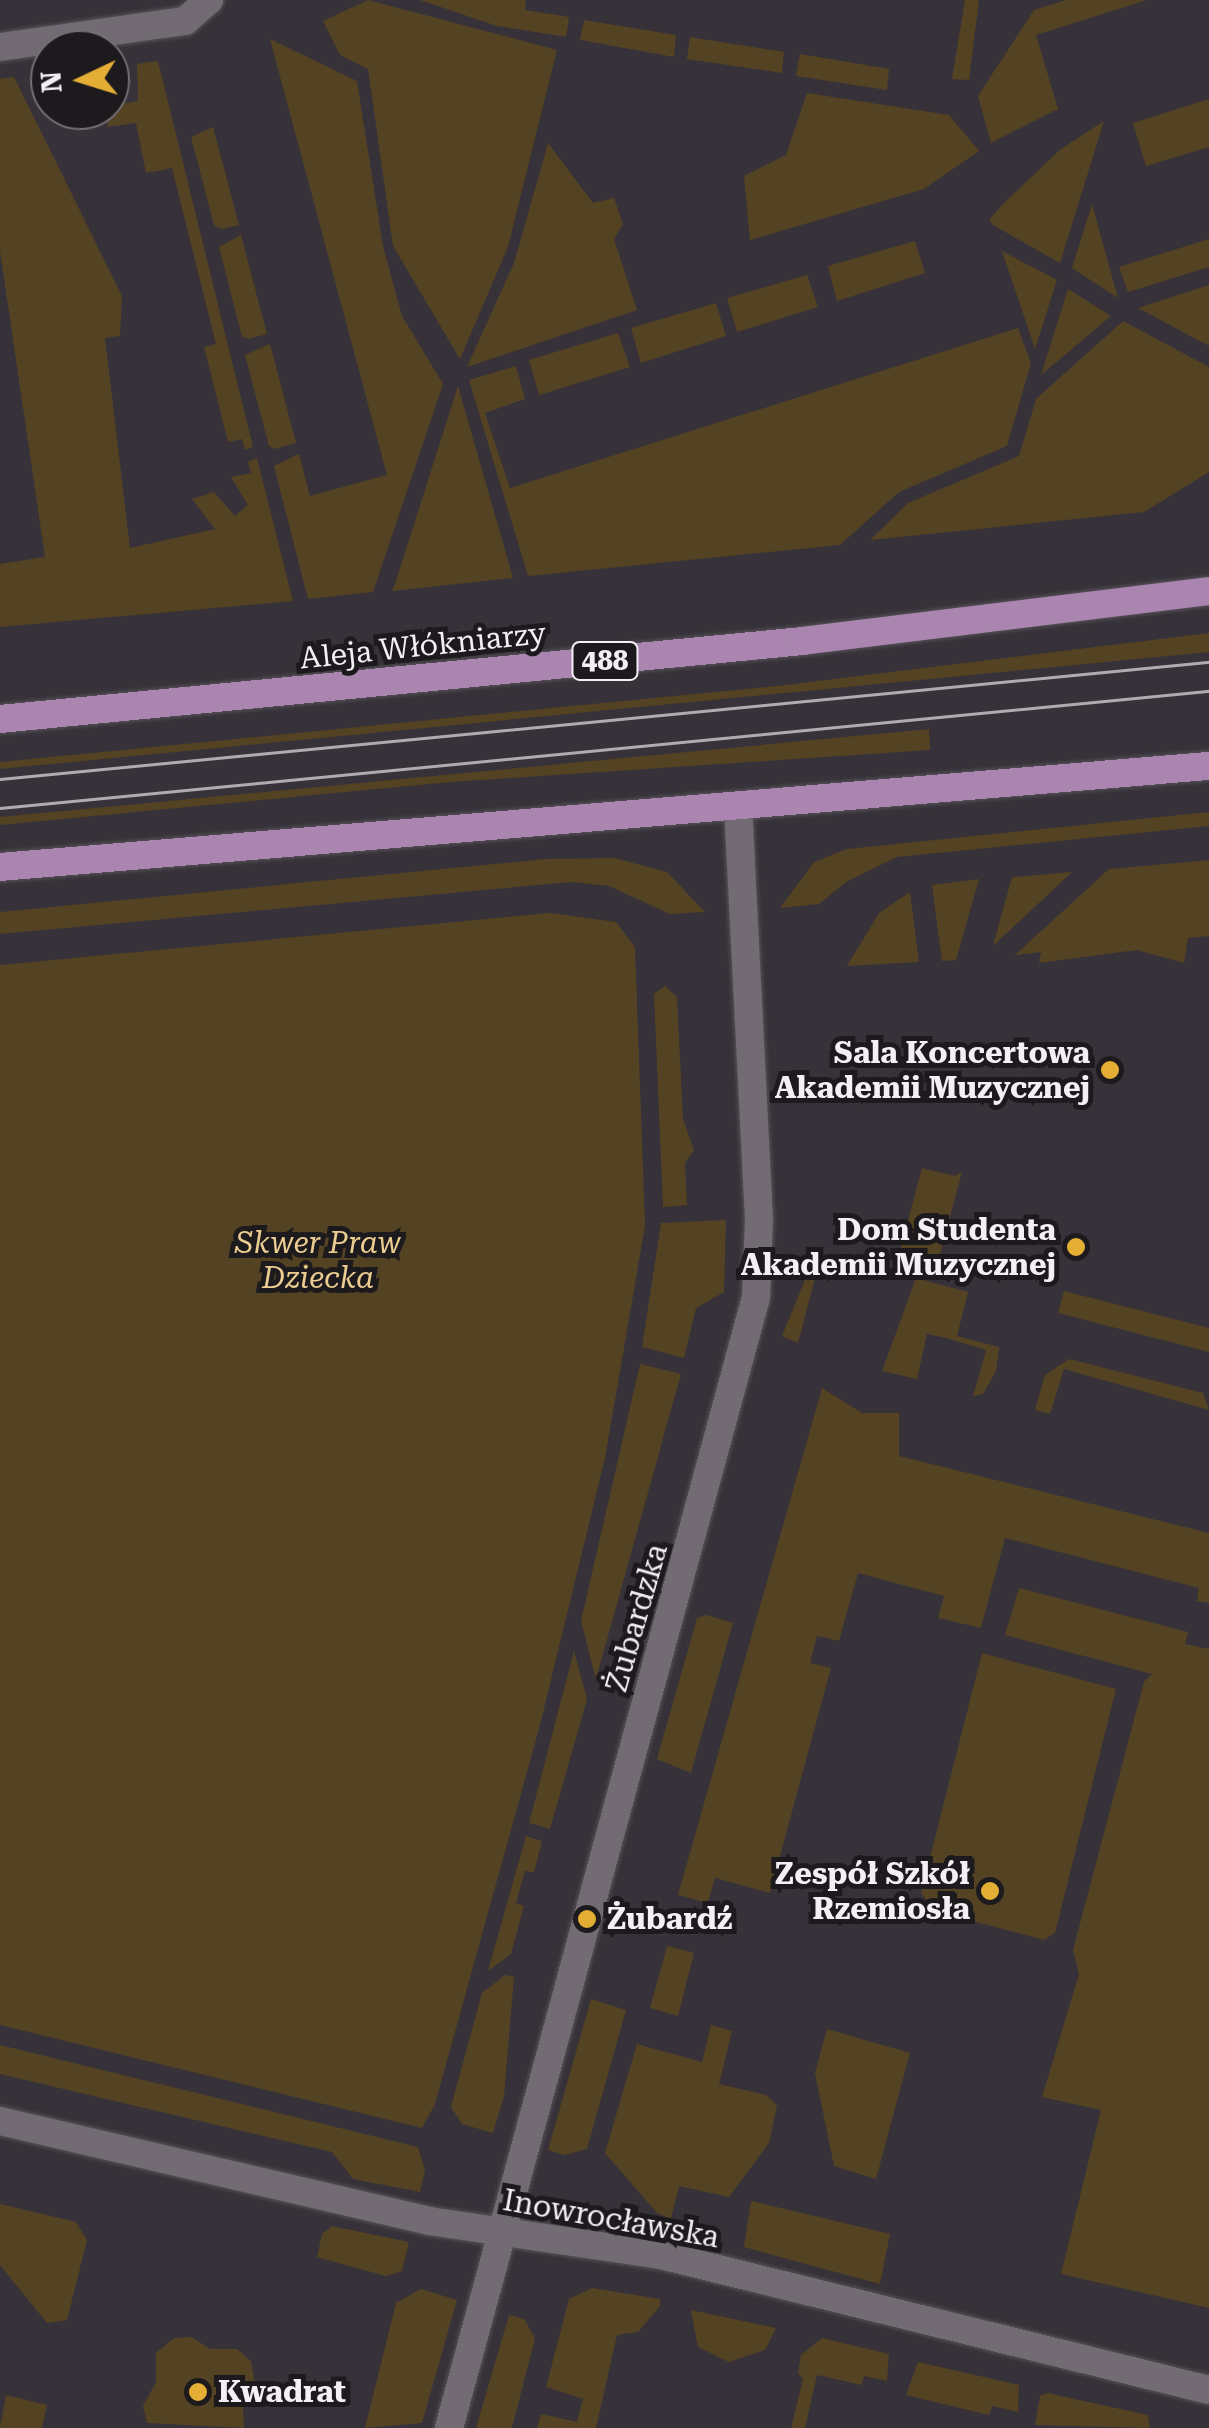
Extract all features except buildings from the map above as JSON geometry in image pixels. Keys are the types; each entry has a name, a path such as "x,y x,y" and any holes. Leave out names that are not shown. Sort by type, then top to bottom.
{"main road":[{"name":"Aleja Włókniarzy","path":"0,720 802,641 1209,591"},
{"path":"0,867 424,827 738,808 1209,766"}],"street":[{"path":"0,47 185,21 209,0"},
{"name":"Żubardzka","path":"449,2428 756,1297 759,1220 738,808"},
{"name":"Inowrocławska","path":"0,2121 430,2222 661,2256 1209,2390"}],"green space":[{"path":"368,0 557,50 508,247 460,359 393,246 368,69 340,55 323,21"},
{"path":"420,0 526,0 525,10 569,17 566,37 497,26"},
{"path":"965,0 979,0 969,80 952,79"},
{"path":"1066,0 1147,0 1036,35 1058,109 991,143 978,96 1034,10"},
{"path":"584,20 676,35 674,57 580,40"},
{"path":"690,37 784,52 782,73 687,59"},
{"path":"270,39 357,81 383,246 402,316 443,384 373,592 308,599 274,466 299,454 310,496 387,475"},
{"path":"800,54 889,69 887,90 796,76"},
{"path":"158,61 253,447 245,450 242,439 228,442 204,347 216,344 172,168 146,173 136,123 130,124 130,102 138,101 137,64"},
{"path":"14,77 30,109 30,130 40,130 122,296 120,336 105,338 130,548 215,529 192,499 214,492 235,516 248,505 231,477 251,473 248,462 257,458 293,601 0,627 0,564 45,557 0,251 0,79"},
{"path":"807,93 949,115 979,151 924,189 750,240 744,176 786,155"},
{"path":"1209,99 1209,147 1146,166 1133,123"},
{"path":"1104,121 1060,263 993,225 989,220 1005,202 1061,149"},
{"path":"213,127 239,225 222,229 214,225 191,137"},
{"path":"548,143 593,203 614,198 623,224 614,239 637,310 467,367 514,263"},
{"path":"1092,204 1118,298 1072,268"},
{"path":"241,235 267,334 249,339 242,337 219,247"},
{"path":"1209,239 1209,267 1128,292 1119,267"},
{"path":"915,241 925,273 837,301 828,266"},
{"path":"1002,251 1057,280 1035,349"},
{"path":"807,275 818,307 737,332 727,298"},
{"path":"1209,285 1209,346 1138,308"},
{"path":"1068,289 1111,316 1041,375"},
{"path":"716,303 726,336 641,363 631,328"},
{"path":"1123,321 1209,367 1209,472 1144,512 870,540 908,503 1019,456 1036,399"},
{"path":"1018,328 1031,363 1007,446 899,492 840,545 528,576 469,380 516,366 525,399 485,413 510,488"},
{"path":"618,333 630,367 539,395 529,360"},
{"path":"270,344 296,443 275,449 269,446 245,355"},
{"path":"458,386 513,578 392,591 395,584"},
{"path":"1209,633 1209,652 0,769 0,762 777,686"},
{"path":"929,729 930,750 450,782 0,825 0,817"},
{"path":"1209,812 1209,826 897,857 846,882 819,904 780,908 814,862 847,849"},
{"path":"614,858 667,872 705,912 670,914 609,886 572,882 0,934 0,912 546,859"},
{"path":"1209,860 1209,936 1188,938 1184,963 1137,950 1039,963 1041,952 1015,955 1109,869"},
{"path":"1072,872 993,946 1012,877"},
{"path":"979,879 956,960 942,961 932,885"},
{"path":"910,892 919,962 847,966 879,913"},
{"name":"Skwer Praw Dziecka","path":"551,913 616,922 635,947 645,1226 605,1458 539,1729 435,2104 422,2128 0,2025 0,965"},
{"path":"665,986 677,997 683,1119 694,1150 685,1163 687,1205 663,1207 654,994"},
{"path":"922,1168 955,1176 962,1172 939,1258 900,1251"},
{"path":"726,1220 724,1292 696,1308 684,1358 642,1347 661,1223"},
{"path":"816,1253 821,1255 798,1343 782,1336"},
{"path":"916,1278 968,1292 957,1336 999,1347 996,1371 983,1394 973,1396 986,1350 946,1338 927,1334 917,1379 882,1371"},
{"path":"1064,1291 1209,1328 1209,1352 1058,1313"},
{"path":"1069,1359 1203,1393 1209,1410 1064,1369 1050,1414 1035,1410 1045,1375"},
{"path":"640,1364 681,1374 596,1679 581,1621"},
{"path":"822,1388 862,1413 899,1413 899,1456 1209,1533 1209,1603 1197,1601 1199,1588 1005,1538 981,1628 938,1618 944,1596 858,1573 839,1641 817,1636 810,1663 831,1668 770,1893 715,1878 708,1903 678,1895"},
{"path":"1019,1588 1188,1632 1185,1644 1209,1649 1209,2308 1061,2274 1101,2110 1042,2097 1079,1974 1073,1950 1144,1682 1152,1674 1005,1635"},
{"path":"706,1615 733,1623 691,1773 657,1759 697,1618"},
{"path":"574,1651 587,1699 550,1829 529,1823"},
{"path":"982,1653 1116,1689 1055,1933 1044,1940 935,1911 921,1893"},
{"path":"526,1836 542,1841 534,1872 525,1871 516,1903 524,1906 511,1954 488,1971"},
{"path":"667,1946 694,1953 678,2016 650,2008"},
{"path":"505,1975 514,1977 504,2096 493,2133 462,2124 451,2107 482,1993"},
{"path":"591,1999 626,2010 587,2149 564,2155 548,2150"},
{"path":"711,2025 732,2031 719,2084 766,2095 777,2105 769,2143 729,2197 679,2186 671,2219 657,2213 605,2153 637,2044 702,2062"},
{"path":"827,2029 910,2053 876,2179 834,2166 815,2073"},
{"path":"0,2045 418,2147 425,2170 420,2192 353,2179 332,2152 0,2074"},
{"path":"751,2201 890,2234 880,2284 744,2247"},
{"path":"0,2204 76,2222 87,2240 67,2320 47,2323 0,2265"},
{"path":"332,2226 409,2242 402,2271 386,2276 317,2257 322,2234"},
{"path":"592,2288 660,2299 660,2306 638,2332 617,2335 596,2428 537,2428 541,2414 577,2422 583,2399 546,2387 569,2299"},
{"path":"421,2289 457,2300 422,2423 365,2428 396,2303"},
{"path":"691,2310 776,2328 765,2350 729,2362 698,2347"},
{"path":"509,2315 524,2319 535,2338 512,2428 476,2428"},
{"path":"192,2337 210,2349 237,2349 251,2361 255,2385 243,2404 244,2428 147,2423 143,2406 156,2382 156,2353 174,2338"},
{"path":"822,2338 889,2354 887,2381 864,2376 862,2385 817,2375 805,2428 791,2428 803,2379 798,2373 801,2355"},
{"path":"918,2362 1019,2385 1018,2412 992,2406 989,2415 906,2395"},
{"path":"1047,2393 1148,2415 1150,2428 1035,2425 1040,2396"},
{"path":"6,2395 47,2405 42,2428 0,2428"}],"tram line":[{"path":"0,779 1209,662"},
{"path":"0,808 1209,691"}],"place":[{"name":"Sala Koncertowa Akademii Muzycznej","path":"1110,1070"},
{"name":"Dom Studenta Akademii Muzycznej","path":"1076,1247"},
{"name":"Zespół Szkół Rzemiosła","path":"990,1891"},
{"name":"Żubardź","path":"587,1919"},
{"name":"Kwadrat","path":"198,2392"}]}
